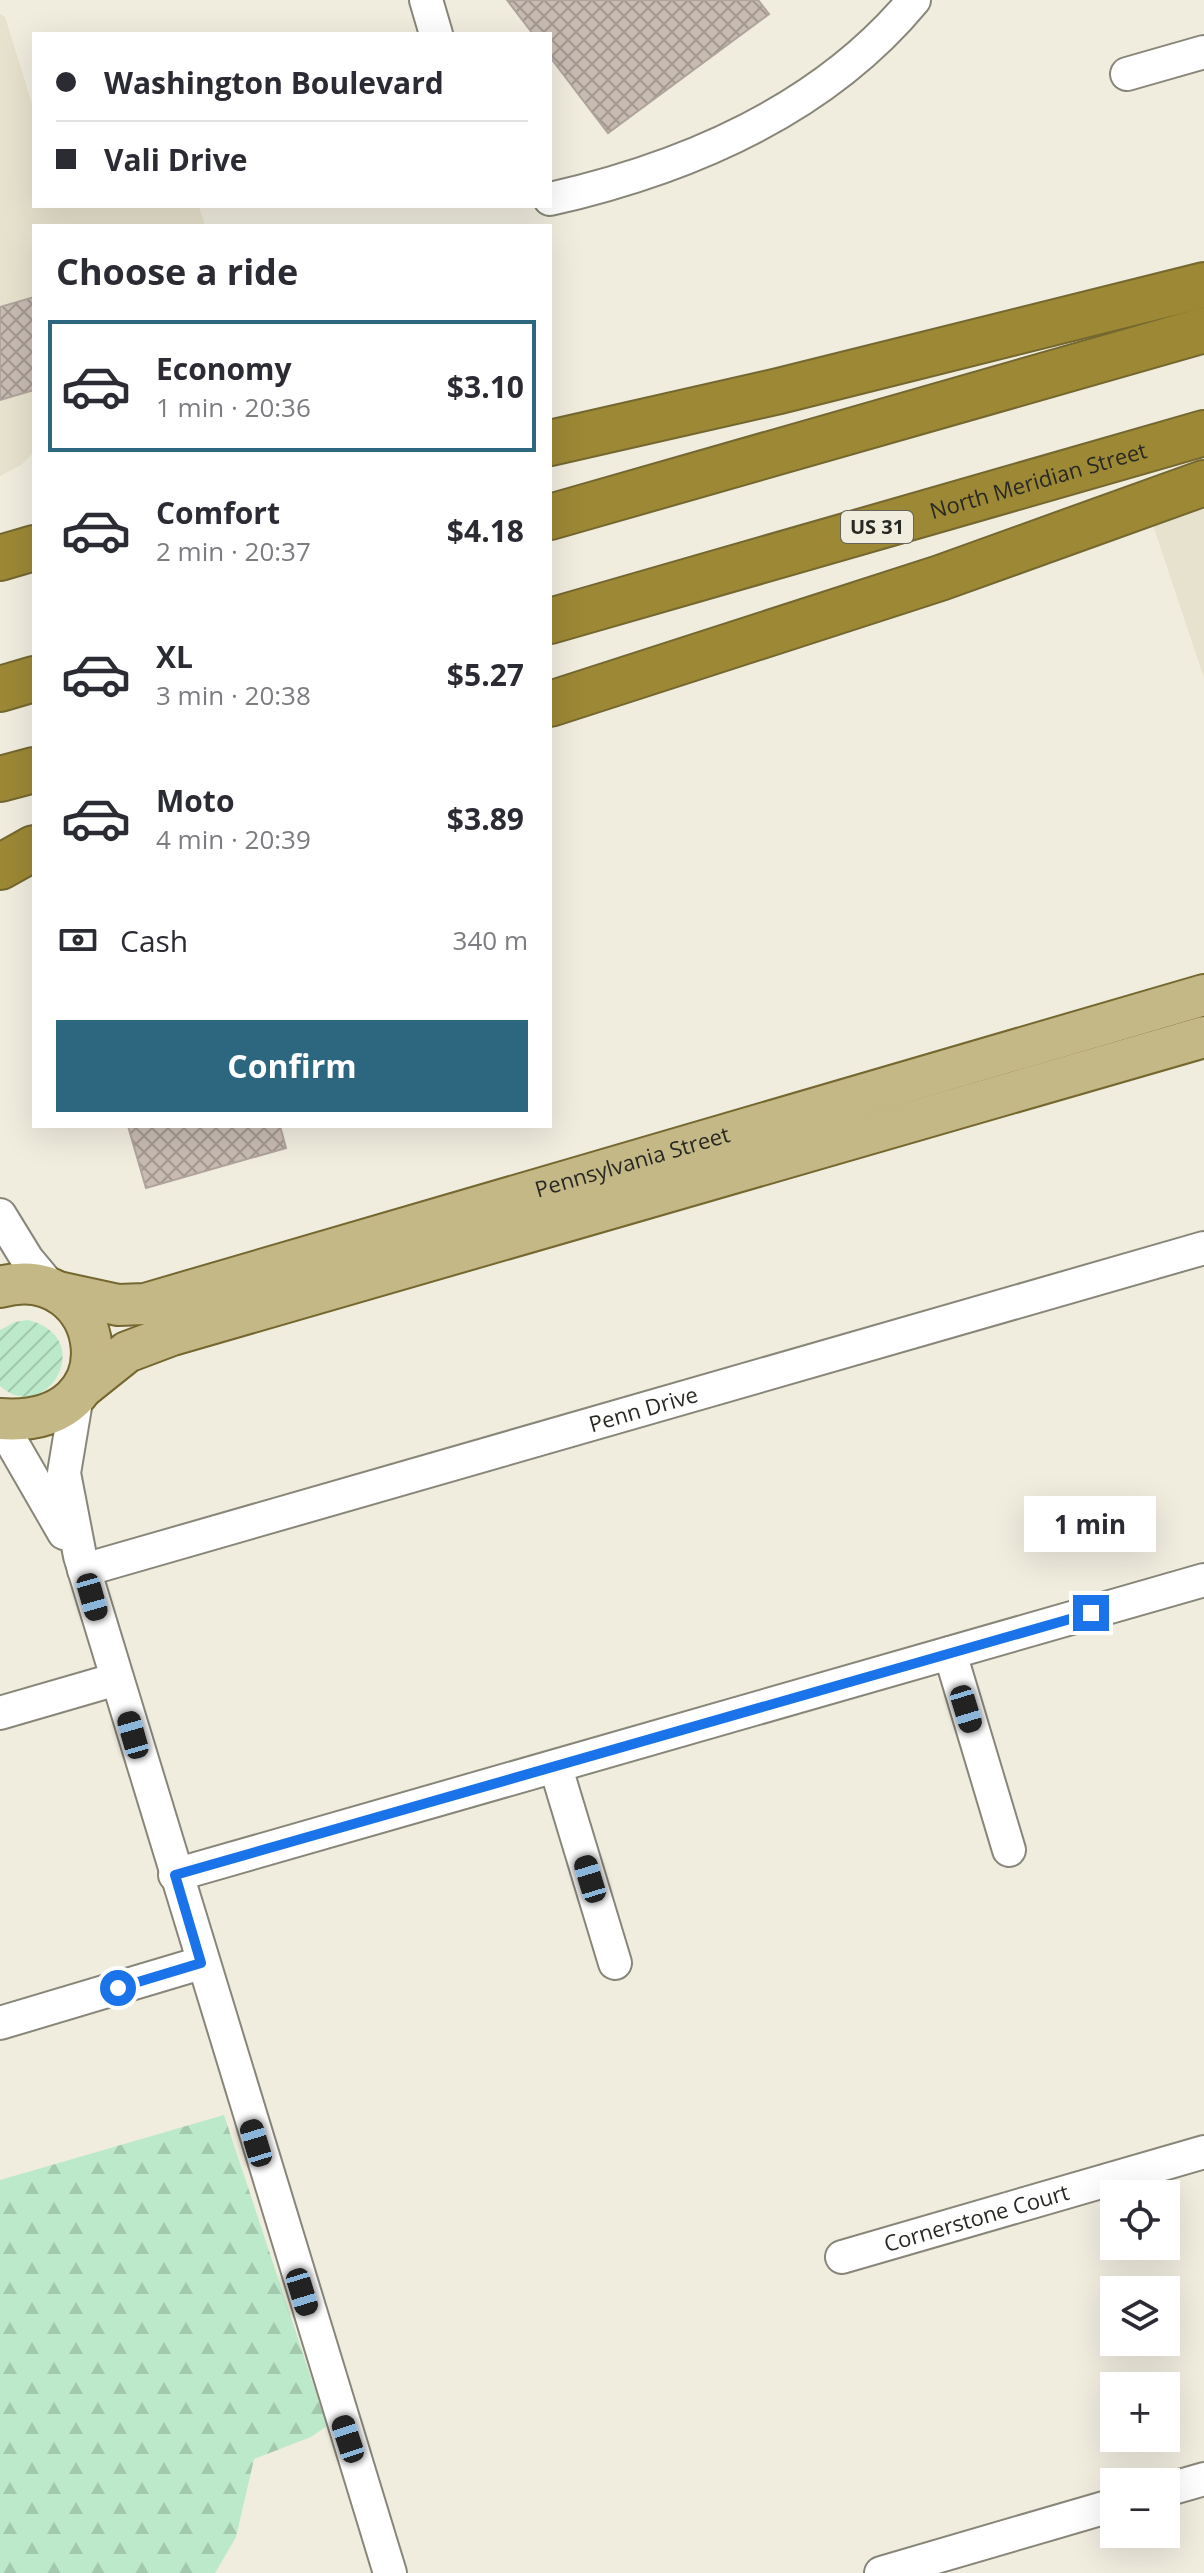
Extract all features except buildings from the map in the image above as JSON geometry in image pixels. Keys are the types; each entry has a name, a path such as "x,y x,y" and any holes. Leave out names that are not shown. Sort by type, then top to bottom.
{"highway":[{"path":"552,443 779,391 1204,285"},
{"path":"552,516 1204,330"},
{"name":"North Meridian Street","path":"552,620 1204,433"},
{"path":"552,703 940,578 1204,483"},
{"path":"0,558 32,549"},
{"path":"0,658 32,650"},
{"path":"0,689 32,680"},
{"path":"0,779 32,771"},
{"path":"0,867 32,849"}],"main road":[{"name":"Pennsylvania Street","path":"0,1287 22,1283 118,1305 145,1304 1204,995"},
{"name":"Pennsylvania Street","path":"0,1420 46,1417 118,1358 163,1338 1204,1037"},
{"path":"55,1291 76,1308 88,1330 92,1356 80,1391"}],"street":[{"path":"426,0 435,32"},
{"path":"552,198 675,164 764,123 840,72 874,43 914,0"},
{"path":"1127,74 1204,52"},
{"path":"0,1215 27,1259 55,1291"},
{"name":"Penn Drive","path":"82,1563 1204,1248"},
{"path":"80,1391 64,1473 82,1563 201,1963 390,2573"},
{"path":"0,1420 82,1563"},
{"path":"175,1875 1204,1580"},
{"path":"950,1653 1009,1850"},
{"path":"0,1713 117,1679"},
{"path":"556,1768 615,1963"},
{"path":"0,2023 201,1963"},
{"name":"Cornerstone Court","path":"842,2257 1204,2152"},
{"path":"1180,2486 1204,2479"},
{"path":"881,2573 1100,2509"}],"shaded area":[{"path":"0,14 5,17 32,104 32,208 200,208 204,224 32,224 32,454 21,465 0,476"},
{"path":"1204,503 1204,678 1152,522"}],"green space":[{"path":"28,1320 49,1330 60,1344 62,1360 58,1375 48,1388 34,1396 17,1396 0,1386 0,1330 15,1322"},
{"path":"224,2115 327,2426 311,2437 254,2459 236,2537 215,2573 0,2573 0,2180"}],"route":[{"path":"118,1988 201,1963 175,1875 1091,1613"}]}
